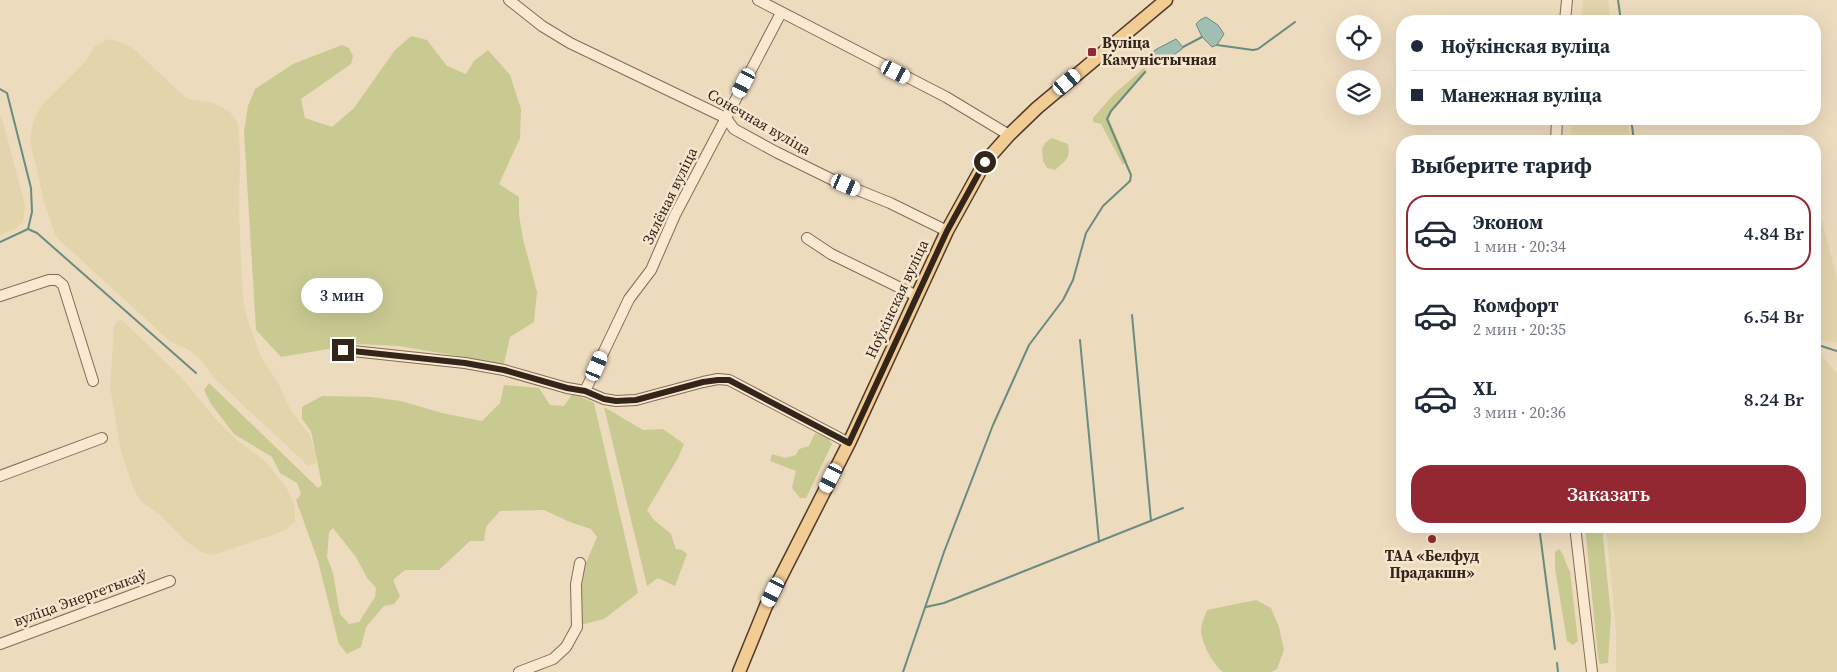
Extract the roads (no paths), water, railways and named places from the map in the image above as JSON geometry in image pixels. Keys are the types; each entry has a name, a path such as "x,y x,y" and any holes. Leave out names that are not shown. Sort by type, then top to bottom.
{"main road":[{"name":"Ноўкінская вуліца","path":"739,672 766,606 849,443 947,231 985,162 1037,108 1161,1"}],"street":[{"name":"Сонечная вуліца","path":"509,0 542,26 570,43 726,118 734,129 776,152 833,180 890,203 947,231"},
{"path":"758,0 779,7 946,98 1009,135"},
{"path":"1566,15 1567,0"},
{"name":"Зялёная вуліца","path":"585,391 629,299 651,270 675,215 726,118 779,7"},
{"path":"807,238 830,254 917,296"},
{"path":"0,296 49,280 57,280 63,285 93,381"},
{"path":"343,350 465,363 504,370 616,401 636,400 703,382 729,380 849,443"},
{"path":"0,476 102,438"},
{"path":"1576,533 1592,672"},
{"path":"519,672 553,659 566,647 577,627 576,584 580,564"},
{"name":"вуліца Энергетыкаў","path":"0,644 170,580"}],"waterway":[{"path":"1618,0 1620,15"},
{"path":"1217,45 1258,49 1295,22"},
{"path":"1183,47 1202,37"},
{"path":"1154,63 1157,60"},
{"path":"903,672 944,552 993,425 1029,345 1063,300 1073,280 1086,233 1103,206 1130,181 1131,175 1107,119 1111,111 1145,72"},
{"path":"0,89 7,93 31,188 32,212 28,229 0,242"},
{"path":"1632,125 1633,135"},
{"path":"28,229 37,233 196,373"},
{"path":"1132,315 1151,521"},
{"path":"1080,340 1099,542"},
{"path":"1821,346 1837,351"},
{"path":"926,607 944,603 1183,508"},
{"path":"1540,533 1555,649"},
{"path":"1557,663 1558,672"}],"place":[{"name":"Вуліца Камуністычная","path":"1092,52"},
{"name":"ТАА «Белфуд Прадакшн»","path":"1432,539"}]}
